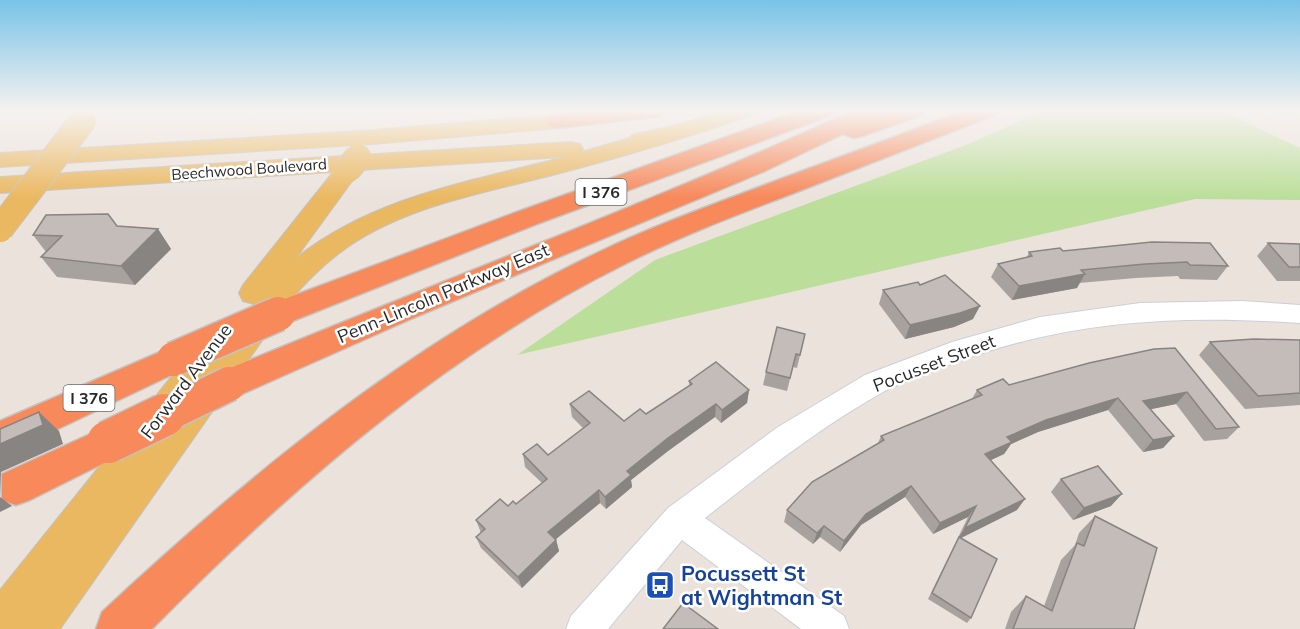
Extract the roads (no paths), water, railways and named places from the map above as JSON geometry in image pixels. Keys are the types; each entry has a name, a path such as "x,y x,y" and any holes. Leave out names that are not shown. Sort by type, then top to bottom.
{"highway":[{"name":"Penn-Lincoln Parkway East","path":"3,437 278,314 527,218 743,139"},
{"name":"Penn-Lincoln Parkway East","path":"16,487 229,384 411,306 756,165 811,139"},
{"path":"756,165 830,139"},
{"path":"119,629 206,546 313,453 420,372 530,302 607,261 679,227 910,139"}],"main road":[{"path":"0,229 68,139"},
{"name":"Beechwood Boulevard","path":"0,160 39,159 192,139"},
{"path":"39,159 359,155 437,139"},
{"name":"Beechwood Boulevard","path":"0,185 572,148 642,139"},
{"path":"33,629 278,294 317,255 360,226 406,207 652,139"},
{"name":"Forward Avenue","path":"0,625 359,155"}],"street":[{"name":"Pocusset Street","path":"584,629 679,519 788,436 865,389 961,349 1040,326 1140,312 1242,310 1300,314"},
{"path":"679,519 831,629"}],"place":[{"name":"Pocussett St at Wightman St","path":"660,585"}]}
